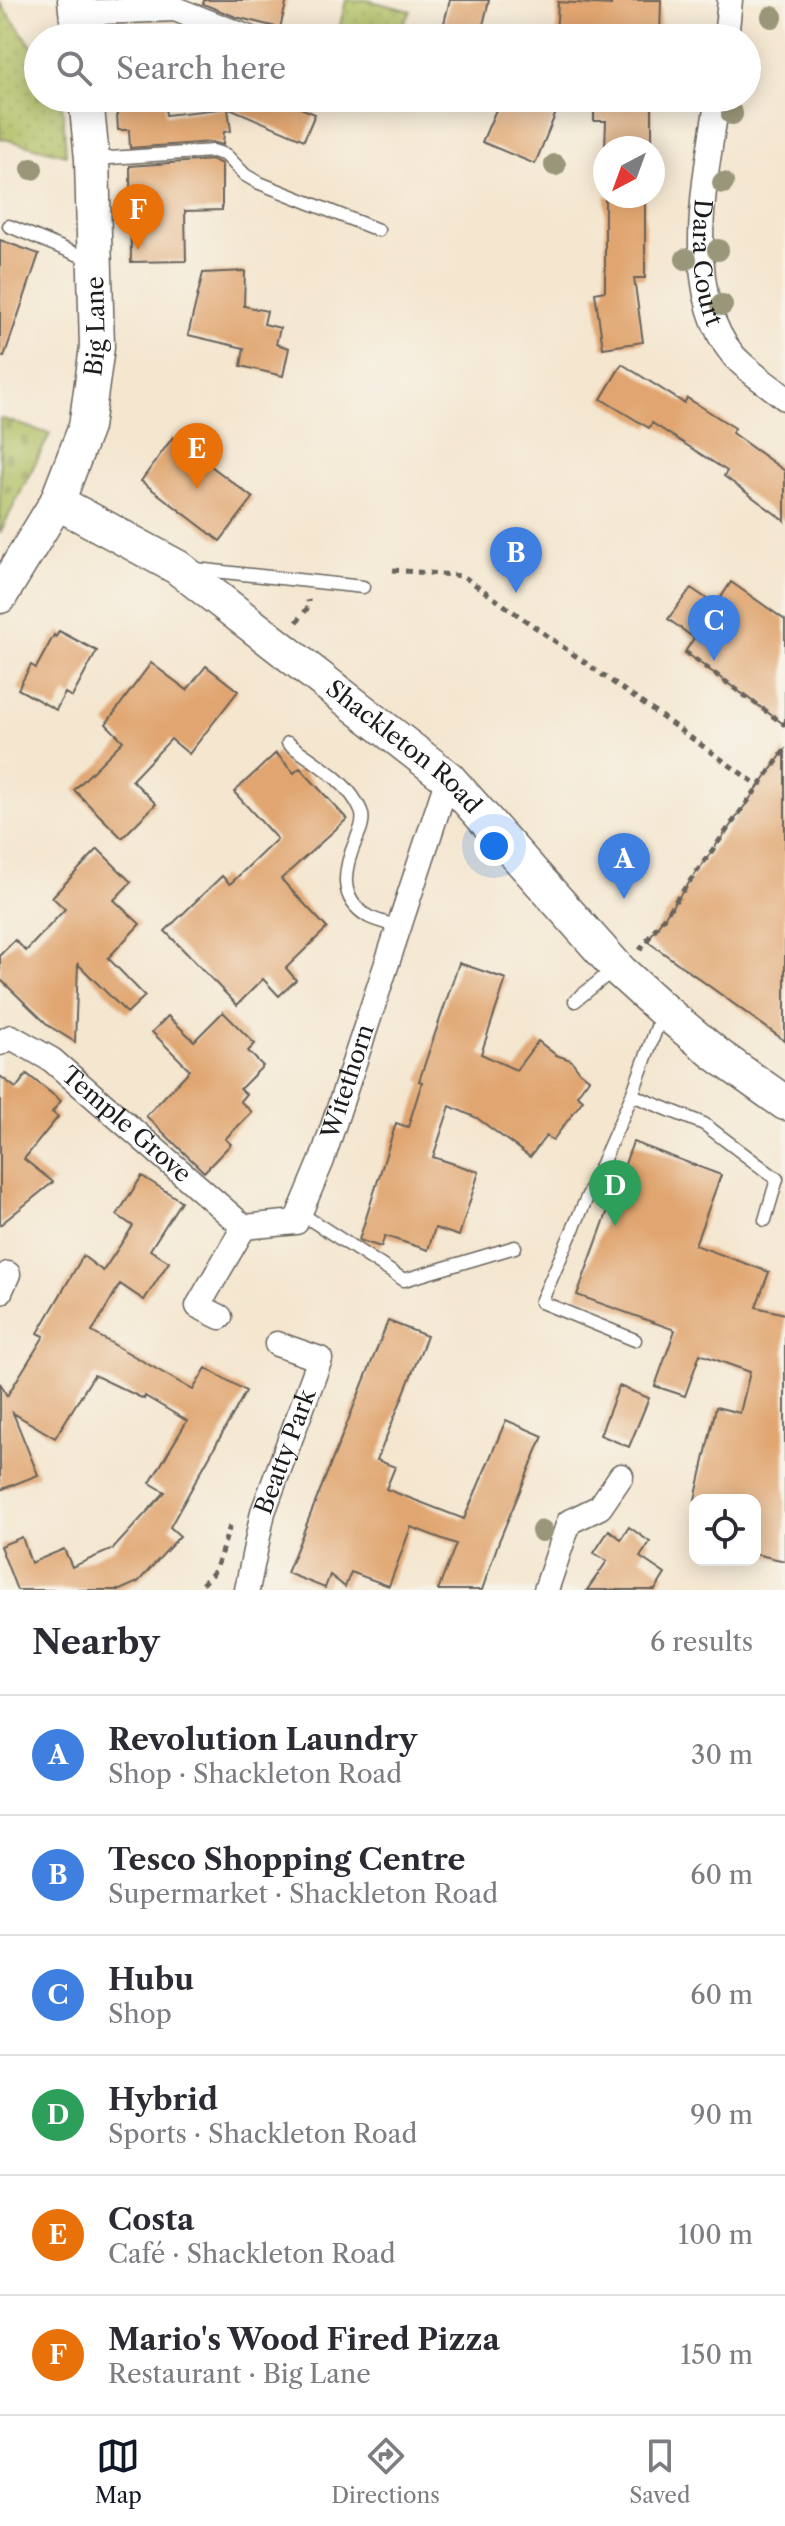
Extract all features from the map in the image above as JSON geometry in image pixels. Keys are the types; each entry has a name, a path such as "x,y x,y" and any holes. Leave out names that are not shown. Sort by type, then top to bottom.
{"street":[{"path":"727,24 730,0"},
{"path":"77,17 175,9 213,24"},
{"name":"Big Lane","path":"0,596 57,502 86,427 97,347 97,262 87,112"},
{"name":"Dara Court","path":"716,112 703,197 702,284 715,326 733,355 785,398"},
{"name":"Shackleton Road","path":"57,502 177,567 448,778 618,969 716,1054 785,1103"},
{"name":"Witethorn","path":"300,1213 322,1160 448,778"},
{"name":"Temple Grove","path":"0,1043 11,1037 52,1060 244,1227"},
{"path":"220,1317 198,1306 244,1227 296,1222 300,1213"},
{"name":"Beatty Park","path":"247,1590 263,1512 320,1359 277,1344"},
{"path":"546,1590 569,1522 600,1507 621,1476"}],"lane":[{"path":"92,159 213,151 226,155 245,175 257,182 378,230"},
{"path":"9,226 97,262"},
{"path":"177,567 363,587"},
{"path":"288,743 342,784 354,798 363,814 362,826 347,859 345,885 352,903 368,916 399,927"},
{"path":"575,1001 618,969"},
{"path":"635,1340 541,1302 632,1095 663,1010"},
{"path":"632,1095 704,1124 777,1179 765,1220"},
{"path":"300,1213 404,1280 515,1247"}],"path":[{"path":"393,570 463,576 759,786"},
{"path":"293,627 309,606 308,599"},
{"path":"685,652 785,725"},
{"path":"618,969 647,941 785,750"}],"green space":[{"path":"346,0 367,0 411,11 403,24 340,24"},
{"path":"0,3 24,35 24,112 63,112 66,155 0,138"},
{"path":"0,418 50,434 0,533"}],"building":[{"path":"204,0 287,0 281,24 264,24 236,17 203,4"},
{"path":"450,0 489,0 483,24 444,24"},
{"path":"611,0 661,0 660,24 557,24 558,2 611,5"},
{"path":"117,112 166,112 166,115 229,112 231,131 224,132 223,145 212,142 130,148 129,130 118,130"},
{"path":"239,112 315,114 304,140"},
{"path":"495,112 556,112 535,164 482,142"},
{"path":"594,112 652,112 652,136 605,136 606,121 594,121"},
{"path":"212,160 222,164 222,210 185,211 186,261 131,262 130,166"},
{"path":"605,208 645,208 645,278 634,278 643,342 603,348 595,293 605,291"},
{"path":"0,240 39,254 4,357 0,356"},
{"path":"245,271 244,306 267,311 264,324 280,328 276,344 289,348 283,376 241,366 244,348 188,335 203,273"},
{"path":"622,364 684,403 687,398 735,428 732,433 785,471 785,521 724,476 727,471 652,423 649,428 601,399"},
{"path":"173,437 253,498 220,541 141,481"},
{"path":"731,582 785,620 785,725 685,652 694,638 668,619 691,588 716,605"},
{"path":"59,631 97,651 72,697 65,693 56,710 18,689 31,665 36,668"},
{"path":"151,663 187,690 206,666 238,691 189,754 171,739 132,780 156,804 122,838 74,790 123,741 106,724"},
{"path":"785,750 785,1041 647,941"},
{"path":"276,753 294,773 300,768 347,819 281,879 327,928 286,968 296,980 279,996 263,979 237,1005 165,931 222,876 230,884 277,839 234,792"},
{"path":"98,849 131,882 114,900 140,924 108,958 145,996 127,1013 78,964 75,1042 49,1026 0,979 0,955 15,940 26,951 65,909 52,897"},
{"path":"459,963 506,979 481,1054 516,1070 538,1041 556,1055 571,1060 589,1079 577,1095 583,1100 553,1140 546,1136 530,1157 477,1118 450,1106 433,1157 479,1172 459,1236 435,1228 428,1250 385,1236 381,1247 359,1240 396,1123 408,1127 422,1082 419,1081"},
{"path":"223,1012 255,1044 248,1051 263,1066 240,1089 246,1094 240,1101 252,1112 225,1139 231,1144 204,1172 146,1116 190,1070 152,1032 168,1016 194,1041"},
{"path":"27,1074 61,1101 52,1112 58,1117 24,1159 53,1182 0,1225 0,1076 16,1088"},
{"path":"633,1142 721,1175 695,1245 769,1272 756,1307 785,1314 785,1561 761,1555 761,1494 696,1494 716,1407 740,1413 750,1372 700,1354 685,1396 655,1386 675,1330 577,1295"},
{"path":"142,1176 181,1201 150,1250 169,1262 144,1300 120,1284 92,1332 193,1390 206,1368 246,1391 170,1527 180,1536 138,1582 120,1590 17,1590 0,1546 22,1537 31,1563 64,1549 72,1567 113,1549 165,1492 150,1483 187,1421 145,1396 144,1399 94,1375 55,1438 13,1413 38,1475 0,1490 0,1383 7,1396 44,1336 38,1333 83,1256 103,1271 133,1226 117,1215"},
{"path":"388,1321 427,1336 377,1460 395,1467 386,1489 464,1519 506,1420 543,1436 482,1590 438,1590 456,1544 411,1527 389,1586 351,1572 345,1587 330,1575 325,1588 287,1573"},
{"path":"619,1386 649,1398 629,1447 600,1435"},
{"path":"629,1527 650,1542 640,1557 665,1574 655,1590 587,1590 607,1561 594,1553 609,1530 621,1539"}],"place":[{"name":"Mario's Wood Fired Pizza","path":"138,250"},
{"name":"Costa","path":"197,489"},
{"name":"Tesco Shopping Centre","path":"516,593"},
{"name":"Hubu","path":"714,661"},
{"name":"Revolution Laundry","path":"624,899"},
{"name":"Hybrid","path":"615,1226"}]}
